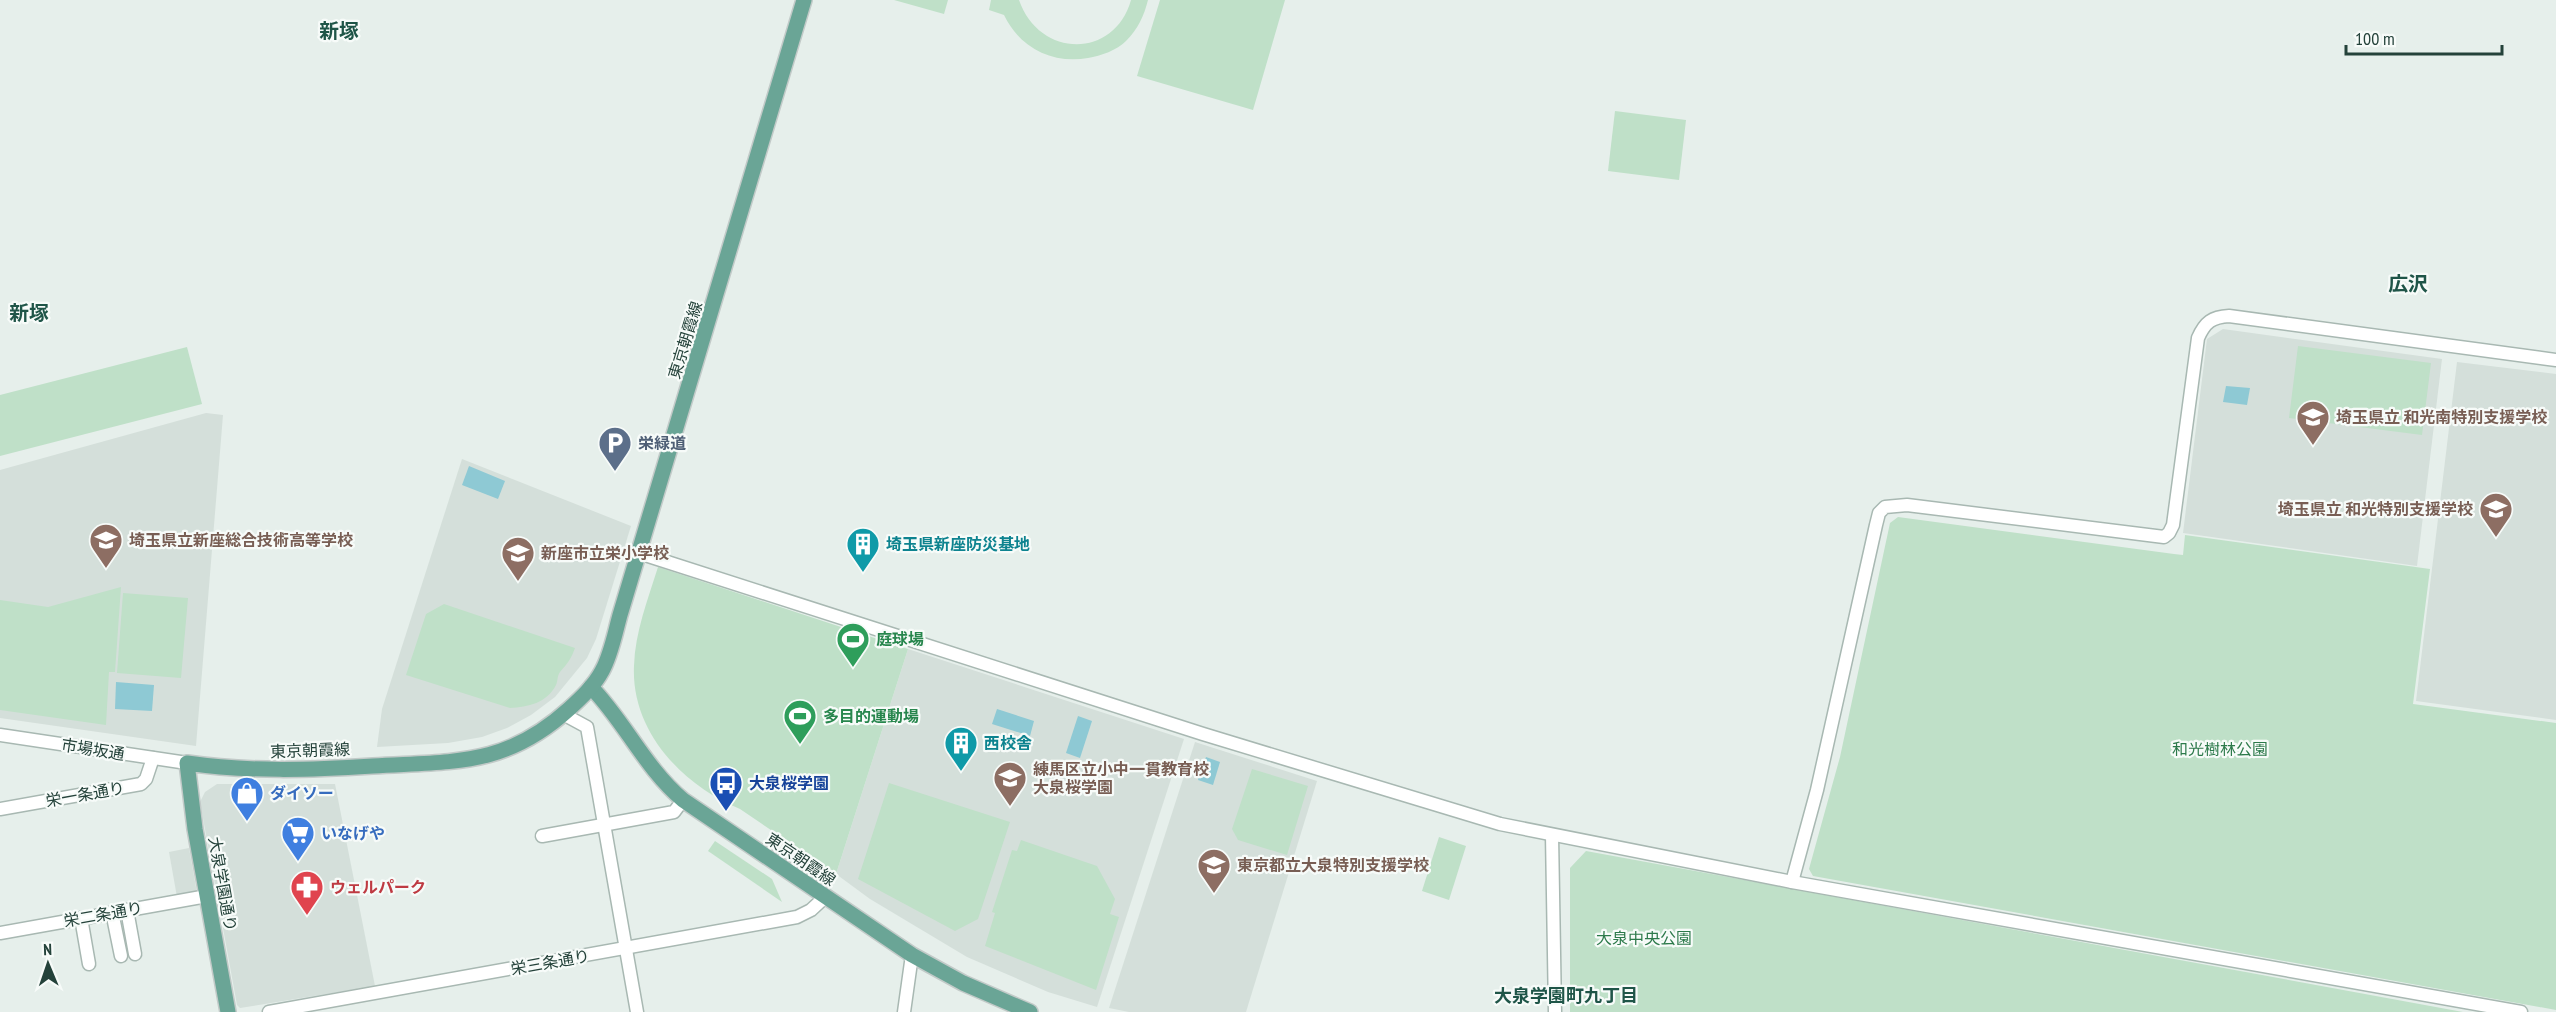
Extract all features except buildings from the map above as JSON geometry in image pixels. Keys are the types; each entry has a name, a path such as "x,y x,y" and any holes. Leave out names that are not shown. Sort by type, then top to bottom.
{"main road":[{"name":"東京朝霞線","path":"187,763 232,768 306,770 478,758 508,749 530,738 563,714 591,687 606,660 804,0"},
{"name":"東京朝霞線","path":"591,687 610,707 643,758 665,784 684,800 912,955 972,988 1030,1012"},
{"name":"大泉学園通り","path":"187,763 190,800 228,1012"}],"street":[{"path":"1792,882 1817,790 1876,525 1879,513 1885,507 1907,505 2164,537 2173,525 2199,338 2203,326 2217,317 2229,316 2556,360"},
{"path":"639,553 1203,734 1500,824 1792,882 2521,1012"},
{"path":"563,714 587,727 637,1012"},
{"name":"市場坂通","path":"0,735 187,763"},
{"name":"栄一条通り","path":"0,809 141,784 147,779 153,758"},
{"path":"542,836 674,812 684,800"},
{"path":"1552,835 1554,1012"},
{"name":"栄二条通り","path":"0,933 207,896"},
{"name":"栄三条通り","path":"269,1012 797,917 811,910 825,897"},
{"path":"127,910 135,954"},
{"path":"112,912 121,956"},
{"path":"81,918 89,964"},
{"path":"904,1012 912,955"}],"shaded area":[{"name":"埼玉県立 和光南特別支援学校","path":"2223,329 2442,359 2417,566 2183,533 2207,339"},
{"name":"埼玉県立 和光特別支援学校","path":"2457,362 2556,374 2556,720 2416,701"},
{"name":"埼玉県立新座総合技術高等学校","path":"206,413 223,415 196,746 0,718 0,470"},
{"name":"新座市立栄小学校","path":"462,459 631,526 596,639 587,658 555,697 531,715 507,728 482,737 448,743 377,747 382,709"},
{"name":"練馬区立小中一貫教育校 大泉桜学園","path":"908,649 1184,739 1097,1007 1048,992 967,957 870,899 836,874"},
{"name":"東京都立大泉特別支援学校","path":"1195,742 1317,781 1246,1012 1129,1012 1109,1008"},
{"path":"217,784 335,784 375,986 240,1008 237,1005 200,802 205,792"},
{"path":"189,848 197,893 177,897 169,852"}],"green space":[{"path":"894,0 948,0 944,14"},
{"path":"991,0 1019,0 1029,19 1043,33 1059,41 1076,44 1093,42 1109,33 1122,20 1131,0 1148,0 1137,27 1122,44 1098,56 1075,59 1050,56 1028,45 1011,27 1004,15 989,10"},
{"path":"1160,0 1285,0 1253,110 1137,76"},
{"path":"1615,111 1686,120 1679,180 1608,171"},
{"path":"2298,346 2431,363 2422,435 2289,418"},
{"path":"187,347 202,404 0,456 0,395"},
{"name":"和光樹林公園","path":"1898,517 2183,555 2185,535 2430,569 2413,704 2556,723 2556,1010 1813,876 1809,869 1840,757 1890,523"},
{"path":"658,567 908,649 836,874 740,809 699,786 664,753 651,733 641,712 635,690 634,666 639,628"},
{"path":"121,587 115,672 109,672 106,725 0,710 0,600 48,607"},
{"path":"123,593 188,598 181,678 117,673"},
{"path":"444,604 575,648 548,696 524,707 510,708 406,675 426,614"},
{"path":"1252,769 1308,786 1287,855 1238,840 1232,829"},
{"path":"889,783 1010,822 978,919 955,931 858,879"},
{"path":"1439,837 1466,846 1449,900 1422,891"},
{"path":"1021,840 1097,866 1115,899 1110,914 1119,917 1096,990 985,946 995,913 992,912 1012,850 1017,851"},
{"path":"715,841 772,879 782,902 708,851"},
{"name":"大泉中央公園","path":"1586,851 2463,1012 1570,1012 1570,868"}],"water":[{"path":"2226,386 2250,388 2247,405 2223,402"},
{"path":"469,466 505,481 498,499 462,485"},
{"path":"116,682 154,685 152,711 115,709"},
{"path":"997,709 1034,721 1030,736 992,724"},
{"path":"1078,716 1092,721 1080,758 1066,753"},
{"path":"1206,757 1220,762 1213,785 1198,780"}],"place":[{"name":"埼玉県立 和光南特別支援学校","path":"2313,446"},
{"name":"栄緑道","path":"615,472"},
{"name":"埼玉県立 和光特別支援学校","path":"2496,538"},
{"name":"埼玉県立新座総合技術高等学校","path":"106,569"},
{"name":"埼玉県新座防災基地","path":"863,573"},
{"name":"新座市立栄小学校","path":"518,582"},
{"name":"庭球場","path":"853,668"},
{"name":"多目的運動場","path":"800,745"},
{"name":"西校舎","path":"961,772"},
{"name":"練馬区立小中一貫教育校 大泉桜学園","path":"1010,807"},
{"name":"大泉桜学園","path":"726,812"},
{"name":"ダイソー","path":"247,822"},
{"name":"いなげや","path":"298,862"},
{"name":"東京都立大泉特別支援学校","path":"1214,894"},
{"name":"ウェルパーク","path":"307,916"}],"district":[{"name":"新塚","path":"339,31"},
{"name":"広沢","path":"2408,284"},
{"name":"新塚","path":"29,313"},
{"name":"大泉学園町九丁目","path":"1566,995"}]}
